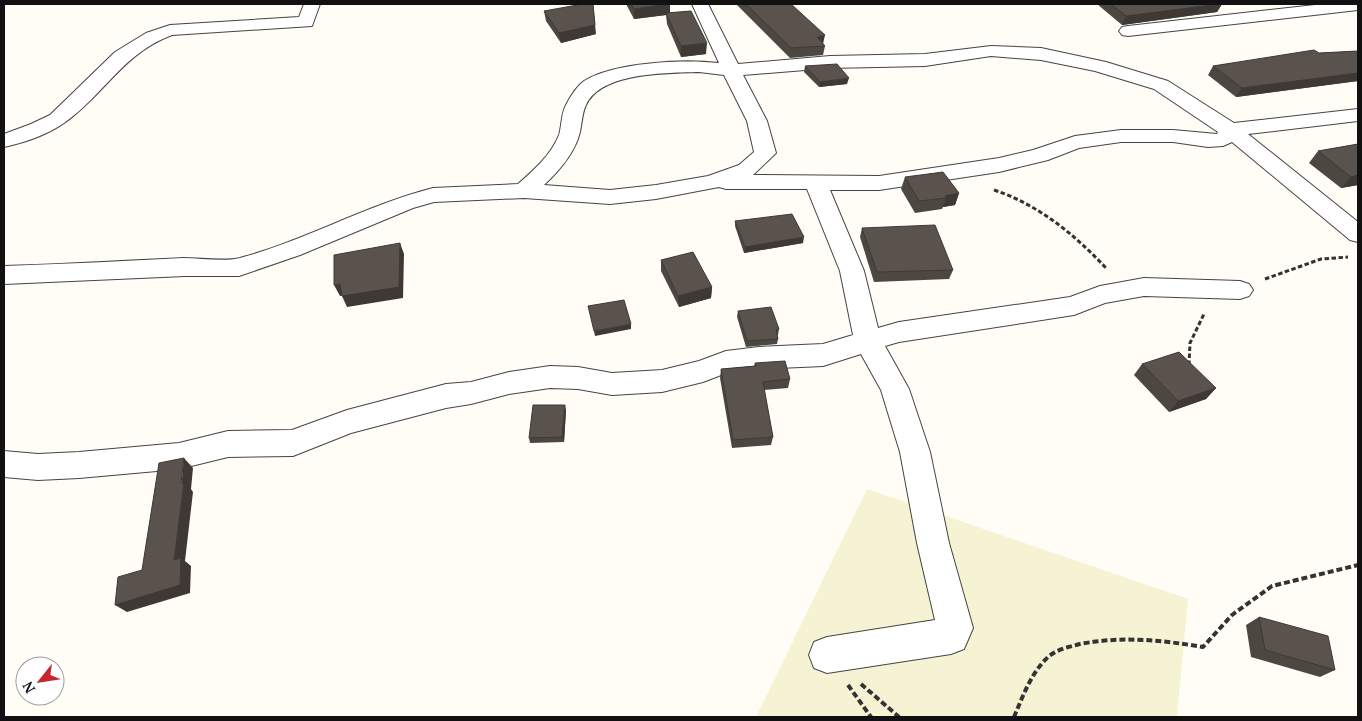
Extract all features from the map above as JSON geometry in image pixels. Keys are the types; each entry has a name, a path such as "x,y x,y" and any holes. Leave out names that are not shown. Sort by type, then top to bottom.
{"street":[{"path":"4,141 55,120 74,105 114,62 135,46 156,34 170,30 306,22 312,4"},
{"path":"4,275 185,267 239,267 291,249 405,203 433,196 524,191 610,197 656,192 712,182 748,170 765,152 757,121 740,90 700,4"},
{"path":"1128,31 1358,5"},
{"path":"524,191 555,160 569,136 576,103 591,85 624,74 654,69 719,67 732,70 830,62 925,60 950,55 991,51 1041,54 1100,66 1161,85 1230,130 1358,234"},
{"path":"712,182 879,183 998,165 1040,155 1075,142 1121,136 1173,136 1208,141 1223,140 1230,130 1358,115"},
{"path":"816,183 852,271 868,341 895,390 915,452 933,543 955,628 951,636 827,655"},
{"path":"4,464 38,467 79,465 180,456 228,444 293,443 347,422 446,396 471,393 509,383 550,377 578,378 612,384 662,381 703,371 726,362 759,358 823,355 899,332 949,323 1009,317 1074,306 1100,295 1144,287 1240,290"}],"path":[{"path":"954,171 974,187 1015,196 1034,207 1087,246 1111,274 1144,287"},
{"path":"1014,717 1030,682 1047,658 1060,649 1110,638 1161,639 1203,647 1232,615 1272,586 1358,565"}],"shaded area":[{"path":"867,489 1188,599 1177,717 756,717"}],"building":[{"path":"593,4 595,25 559,33 544,11"},
{"path":"631,4 670,4 634,9"},
{"path":"746,4 791,4 825,35 817,37 825,46 791,48"},
{"path":"1111,4 1220,4 1126,16"},
{"path":"691,11 707,43 681,46 666,13"},
{"path":"1314,50 1319,53 1358,51 1358,73 1242,88 1213,66"},
{"path":"837,64 849,78 820,82 805,66"},
{"path":"1358,144 1358,175 1351,177 1318,151"},
{"path":"943,172 959,193 945,196 946,198 919,201 905,177"},
{"path":"792,214 804,237 745,247 735,221"},
{"path":"935,225 953,270 877,272 862,228"},
{"path":"400,243 399,287 342,296 340,284 334,285 334,255"},
{"path":"693,252 712,287 678,296 661,260"},
{"path":"624,300 631,324 594,331 588,306"},
{"path":"771,307 779,329 776,330 778,339 747,341 738,311"},
{"path":"1179,352 1216,388 1178,401 1142,364"},
{"path":"785,361 790,379 763,382 773,437 733,440 721,369 756,366 755,363"},
{"path":"533,405 565,405 562,437 529,438"},
{"path":"184,458 181,483 184,483 174,560 181,558 180,585 115,605 118,577 142,570 159,463"},
{"path":"1259,617 1328,636 1335,670 1265,650"}]}
